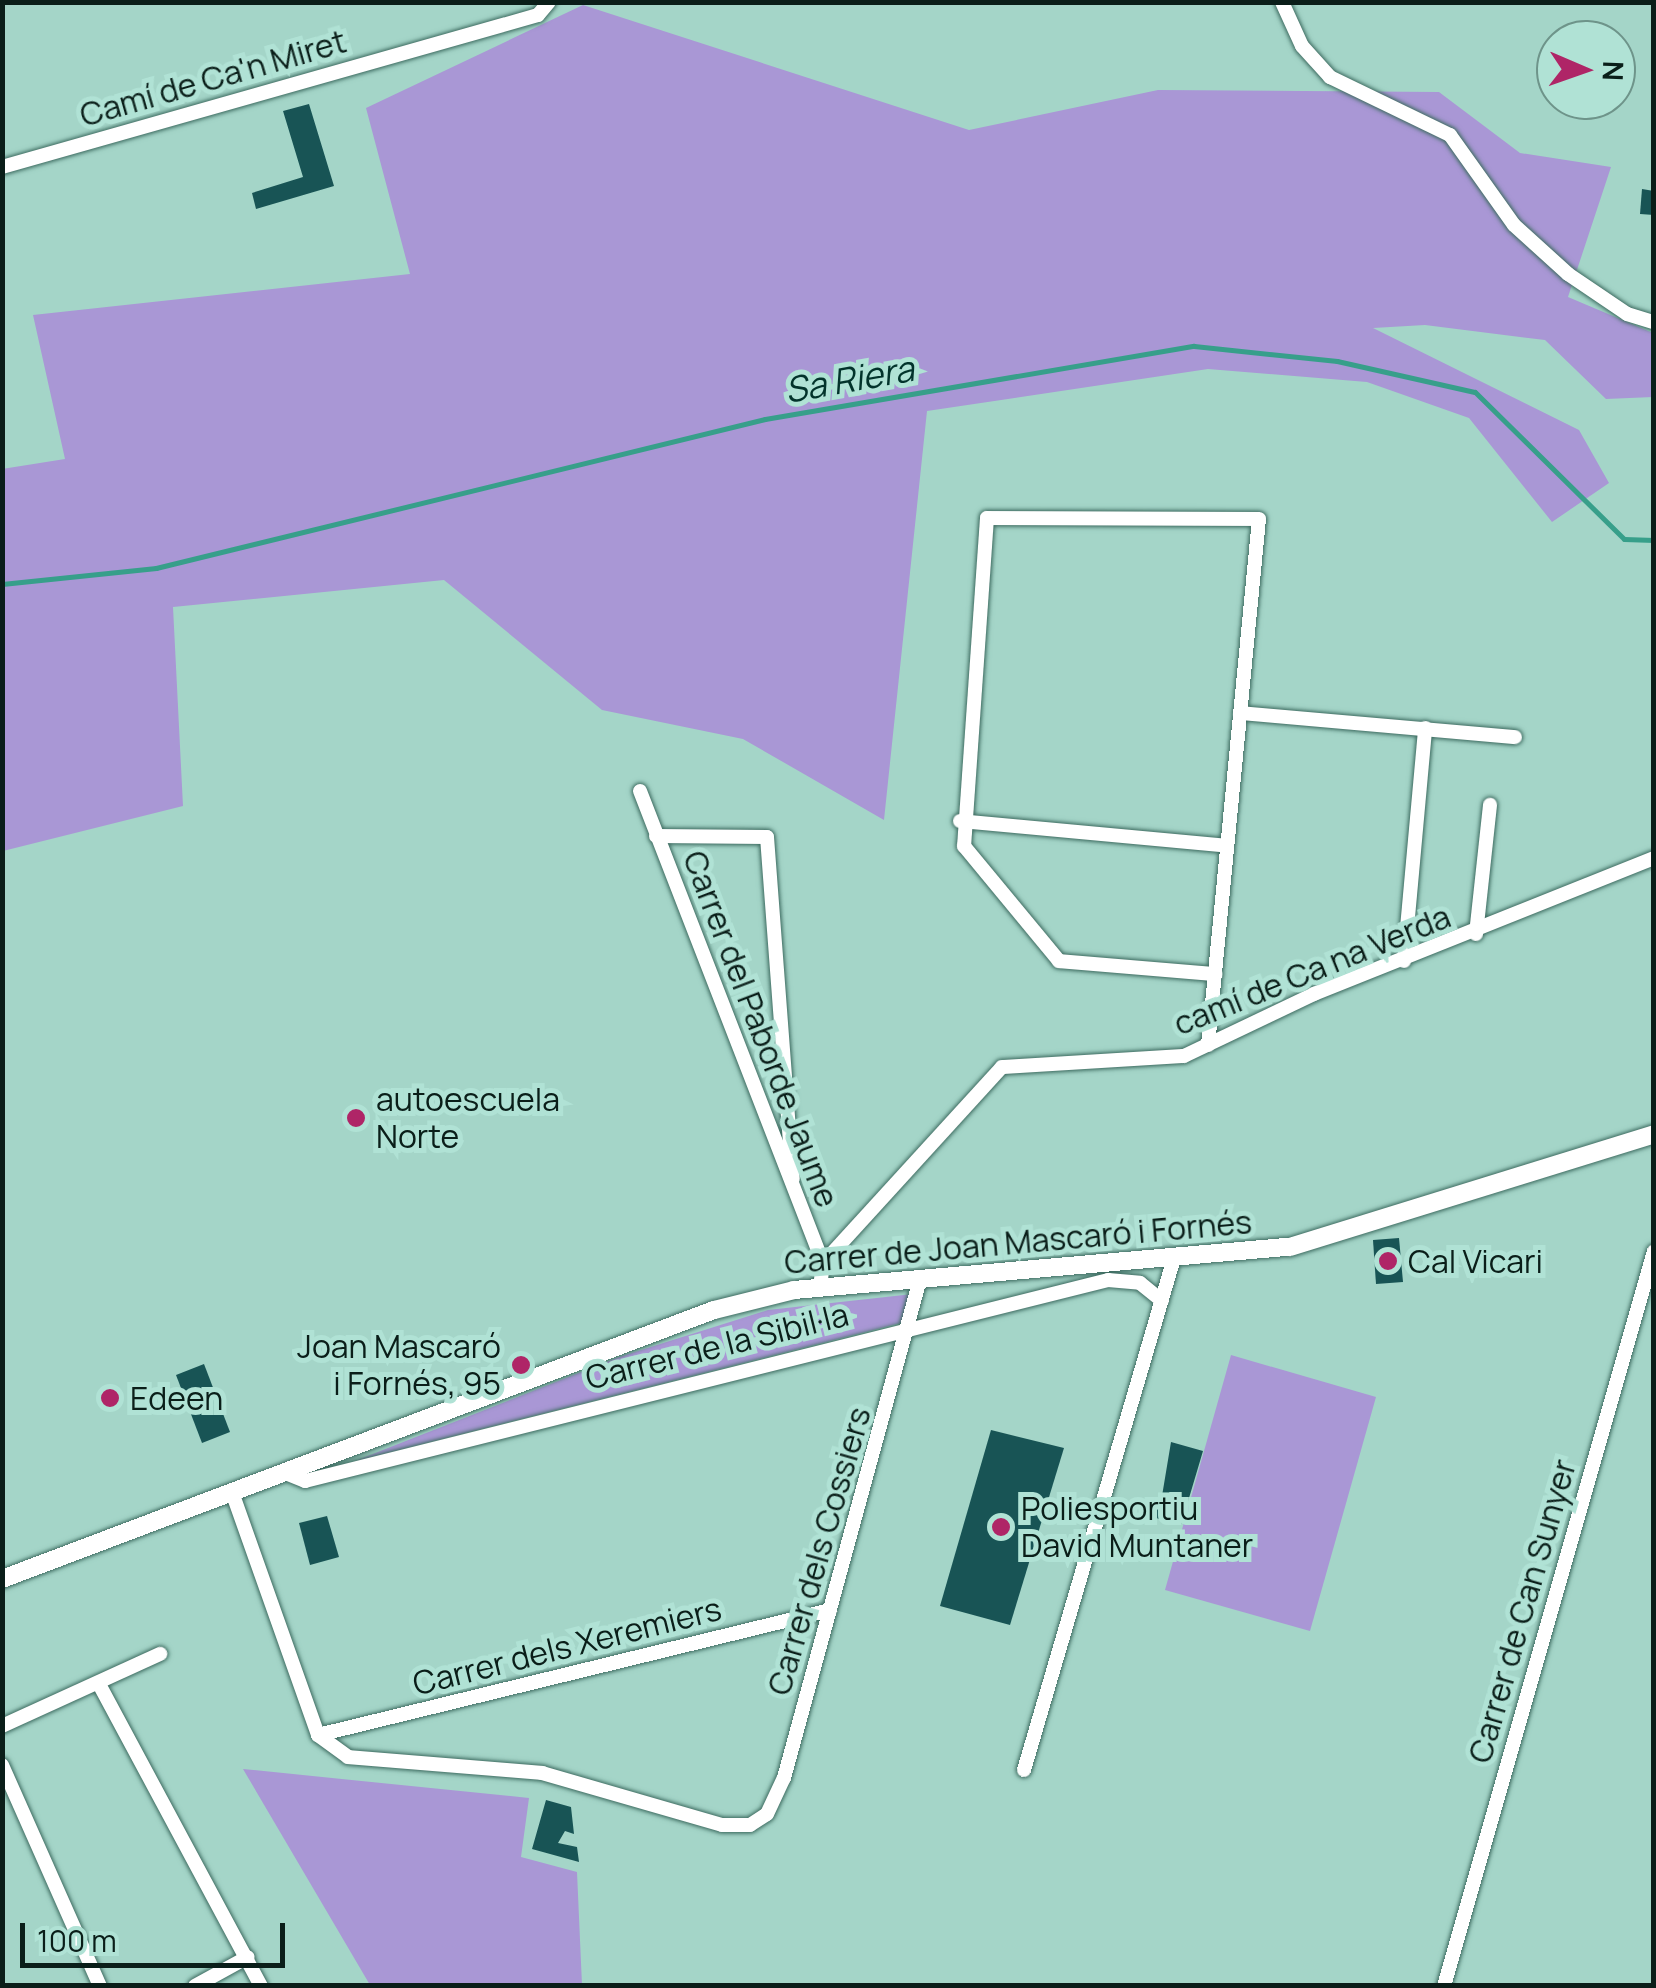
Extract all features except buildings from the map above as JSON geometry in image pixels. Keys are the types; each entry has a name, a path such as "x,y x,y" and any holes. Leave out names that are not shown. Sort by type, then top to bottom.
{"street":[{"name":"Camí de Ca'n Miret","path":"2,166 538,15 550,2"},
{"path":"1282,2 1302,46 1330,77 1450,135 1527,238 1627,314 1654,322"},
{"path":"1208,1045 1259,519 986,518 960,821 964,846 1060,961 1214,974"},
{"path":"1240,713 1516,737"},
{"path":"1404,961 1425,728"},
{"name":"Carrer del Paborde Jaume","path":"640,791 823,1263 820,1288"},
{"path":"1476,934 1490,806"},
{"path":"960,821 1227,846"},
{"path":"656,836 767,838 794,1190"},
{"name":"camí de Ca na Verda","path":"823,1263 1002,1067 1184,1056 1654,858"},
{"name":"Carrer de Joan Mascaró i Fornés","path":"2,1579 714,1310 820,1288 1290,1246 1654,1134"},
{"name":"Carrer de Can Sunyer","path":"1444,1986 1654,1251"},
{"path":"1024,1770 1174,1258"},
{"name":"Carrer dels Cossiers","path":"318,1734 348,1757 542,1774 722,1825 750,1825 767,1814 784,1778 920,1279"},
{"name":"Carrer de la Sibil·la","path":"284,1472 305,1480 910,1326 1108,1280 1140,1283 1162,1301"},
{"path":"232,1492 318,1734"},
{"name":"Carrer dels Xeremiers","path":"318,1734 830,1610"},
{"path":"2,1726 160,1654"},
{"path":"99,1684 262,1986"},
{"path":"2,1765 100,1986"},
{"path":"195,1986 248,1957"}],"shaded area":[{"path":"583,5 969,130 1158,90 1439,92 1520,153 1611,167 1568,297 1653,333 1653,397 1606,399 1545,340 1425,325 1373,328 1579,430 1609,483 1552,522 1469,418 1367,382 1208,369 927,411 884,820 743,739 602,710 444,580 173,607 183,806 3,851 2,469 65,459 33,315 410,274 366,108"},
{"path":"913,1294 905,1322 355,1461 619,1357 768,1310"},
{"path":"1231,1355 1376,1397 1310,1631 1165,1590"},
{"path":"243,1769 529,1798 521,1857 577,1872 582,1985 370,1985"}],"waterway":[{"name":"Sa Riera","path":"2,584 156,568 765,419 1194,346 1337,361 1475,392 1624,539 1654,540"}],"place":[{"name":"autoescuela Norte","path":"356,1118"},
{"name":"Cal Vicari","path":"1388,1261"},
{"name":"Joan Mascaró i Fornés, 95","path":"521,1365"},
{"name":"Edeen","path":"110,1398"},
{"name":"Poliesportiu David Muntaner","path":"1001,1527"}]}
